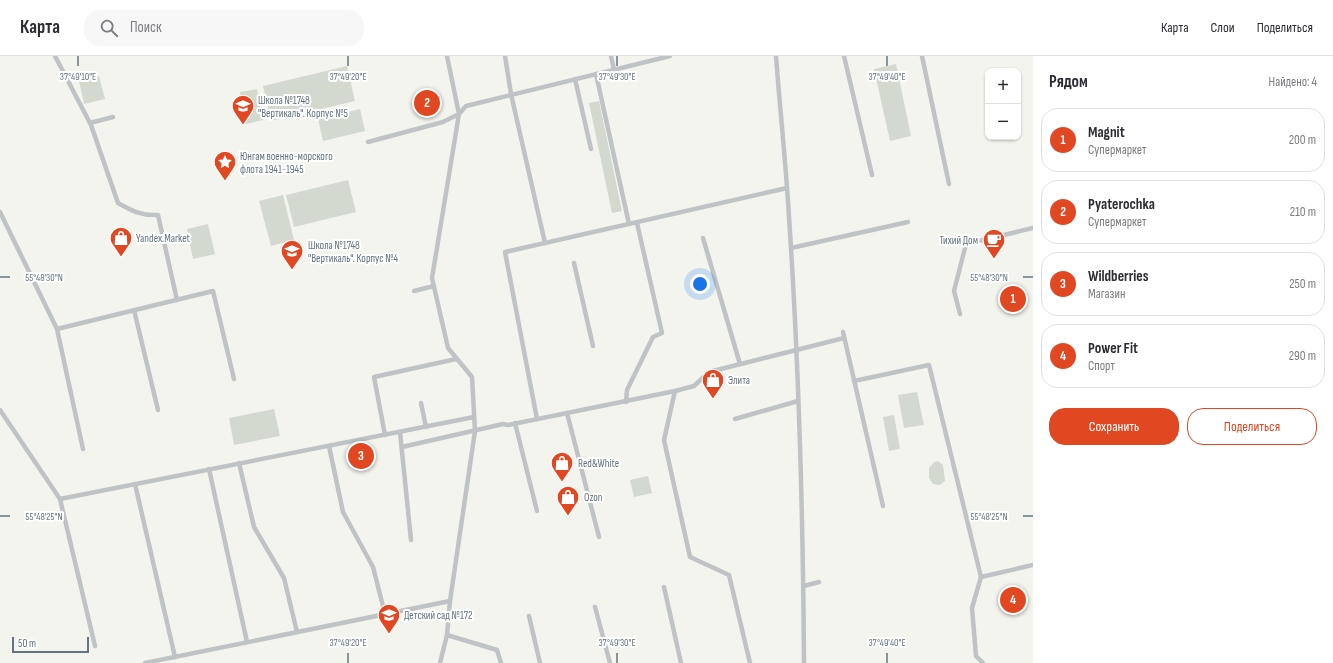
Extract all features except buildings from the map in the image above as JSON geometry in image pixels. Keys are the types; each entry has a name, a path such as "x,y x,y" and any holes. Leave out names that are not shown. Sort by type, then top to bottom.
{"lane":[{"path":"56,56 90,123 118,203 131,211 146,215 158,215 177,300"},
{"path":"440,663 447,635 450,601 475,431 472,378 448,348 432,278 459,114 447,56"},
{"path":"504,56 510,94 545,243"},
{"path":"611,56 614,70"},
{"path":"368,142 442,122 459,114 466,106 670,56"},
{"path":"776,56 787,188 796,349 804,586 804,663"},
{"path":"844,56 872,175"},
{"path":"922,56 950,184"},
{"path":"596,74 629,224"},
{"path":"575,79 591,149"},
{"path":"90,123 113,117"},
{"path":"537,419 504,252 787,188"},
{"path":"0,212 57,329 84,449"},
{"path":"791,248 908,222"},
{"path":"626,402 627,390 653,337 662,333 637,223"},
{"path":"960,314 954,291 966,244 1033,228"},
{"path":"703,238 740,364"},
{"path":"574,263 593,346"},
{"path":"414,291 434,286"},
{"path":"57,329 213,291 234,378"},
{"path":"134,310 158,410"},
{"path":"402,447 503,424 516,424 675,391 694,386 709,372 843,335 883,506"},
{"path":"386,434 374,378 456,359"},
{"path":"854,381 929,365 981,577 972,608 976,656 983,663"},
{"path":"675,391 664,440 690,557 729,575 750,663"},
{"path":"735,419 798,401"},
{"path":"421,403 426,427"},
{"path":"0,410 60,499 95,646"},
{"path":"567,413 599,537"},
{"path":"60,499 474,417"},
{"path":"516,424 537,511"},
{"path":"400,432 411,540"},
{"path":"329,446 343,512 373,567 385,614"},
{"path":"239,463 254,527 284,578 297,632"},
{"path":"209,469 247,642"},
{"path":"135,484 175,657"},
{"path":"981,577 1033,565"},
{"path":"804,586 818,582"},
{"path":"664,587 681,663"},
{"path":"145,663 450,601"},
{"path":"595,607 610,663"},
{"path":"529,616 540,663"},
{"path":"447,635 497,650 501,663"}],"shaded area":[{"path":"896,64 911,136 890,141 874,69"},
{"path":"347,66 355,101 271,121 263,86"},
{"path":"99,76 105,99 84,104 79,81"},
{"path":"257,89 263,120 246,124 240,92"},
{"path":"599,101 622,211 612,213 589,103"},
{"path":"360,109 365,131 323,141 318,119"},
{"path":"348,180 356,212 294,227 286,195"},
{"path":"283,195 294,240 271,246 259,201"},
{"path":"208,224 215,254 193,259 187,229"},
{"path":"917,392 924,425 904,428 898,395"},
{"path":"274,409 280,436 234,445 229,418"},
{"path":"894,415 900,449 889,451 883,417"},
{"path":"938,461 943,465 945,481 940,485 933,484 929,478 929,468 934,462"},
{"path":"648,476 652,493 634,497 630,480"}],"place":[{"name":"Pyaterochka","path":"427,103"},
{"name":"Школа №1748 \"Вертикаль\". Корпус №5","path":"243,126"},
{"name":"Юнгам военно-морского флота 1941-1945","path":"225,182"},
{"name":"Yandex.Market","path":"121,258"},
{"name":"Тихий Дом","path":"994,260"},
{"name":"Школа №1748 \"Вертикаль\". Корпус №4","path":"292,270"},
{"name":"Magnit","path":"1013,299"},
{"name":"Элита","path":"713,400"},
{"name":"Wildberries","path":"361,456"},
{"name":"Red&White","path":"562,482"},
{"name":"Ozon","path":"568,516"},
{"name":"Power Fit","path":"1013,600"},
{"name":"Детский сад №172","path":"389,634"}]}
